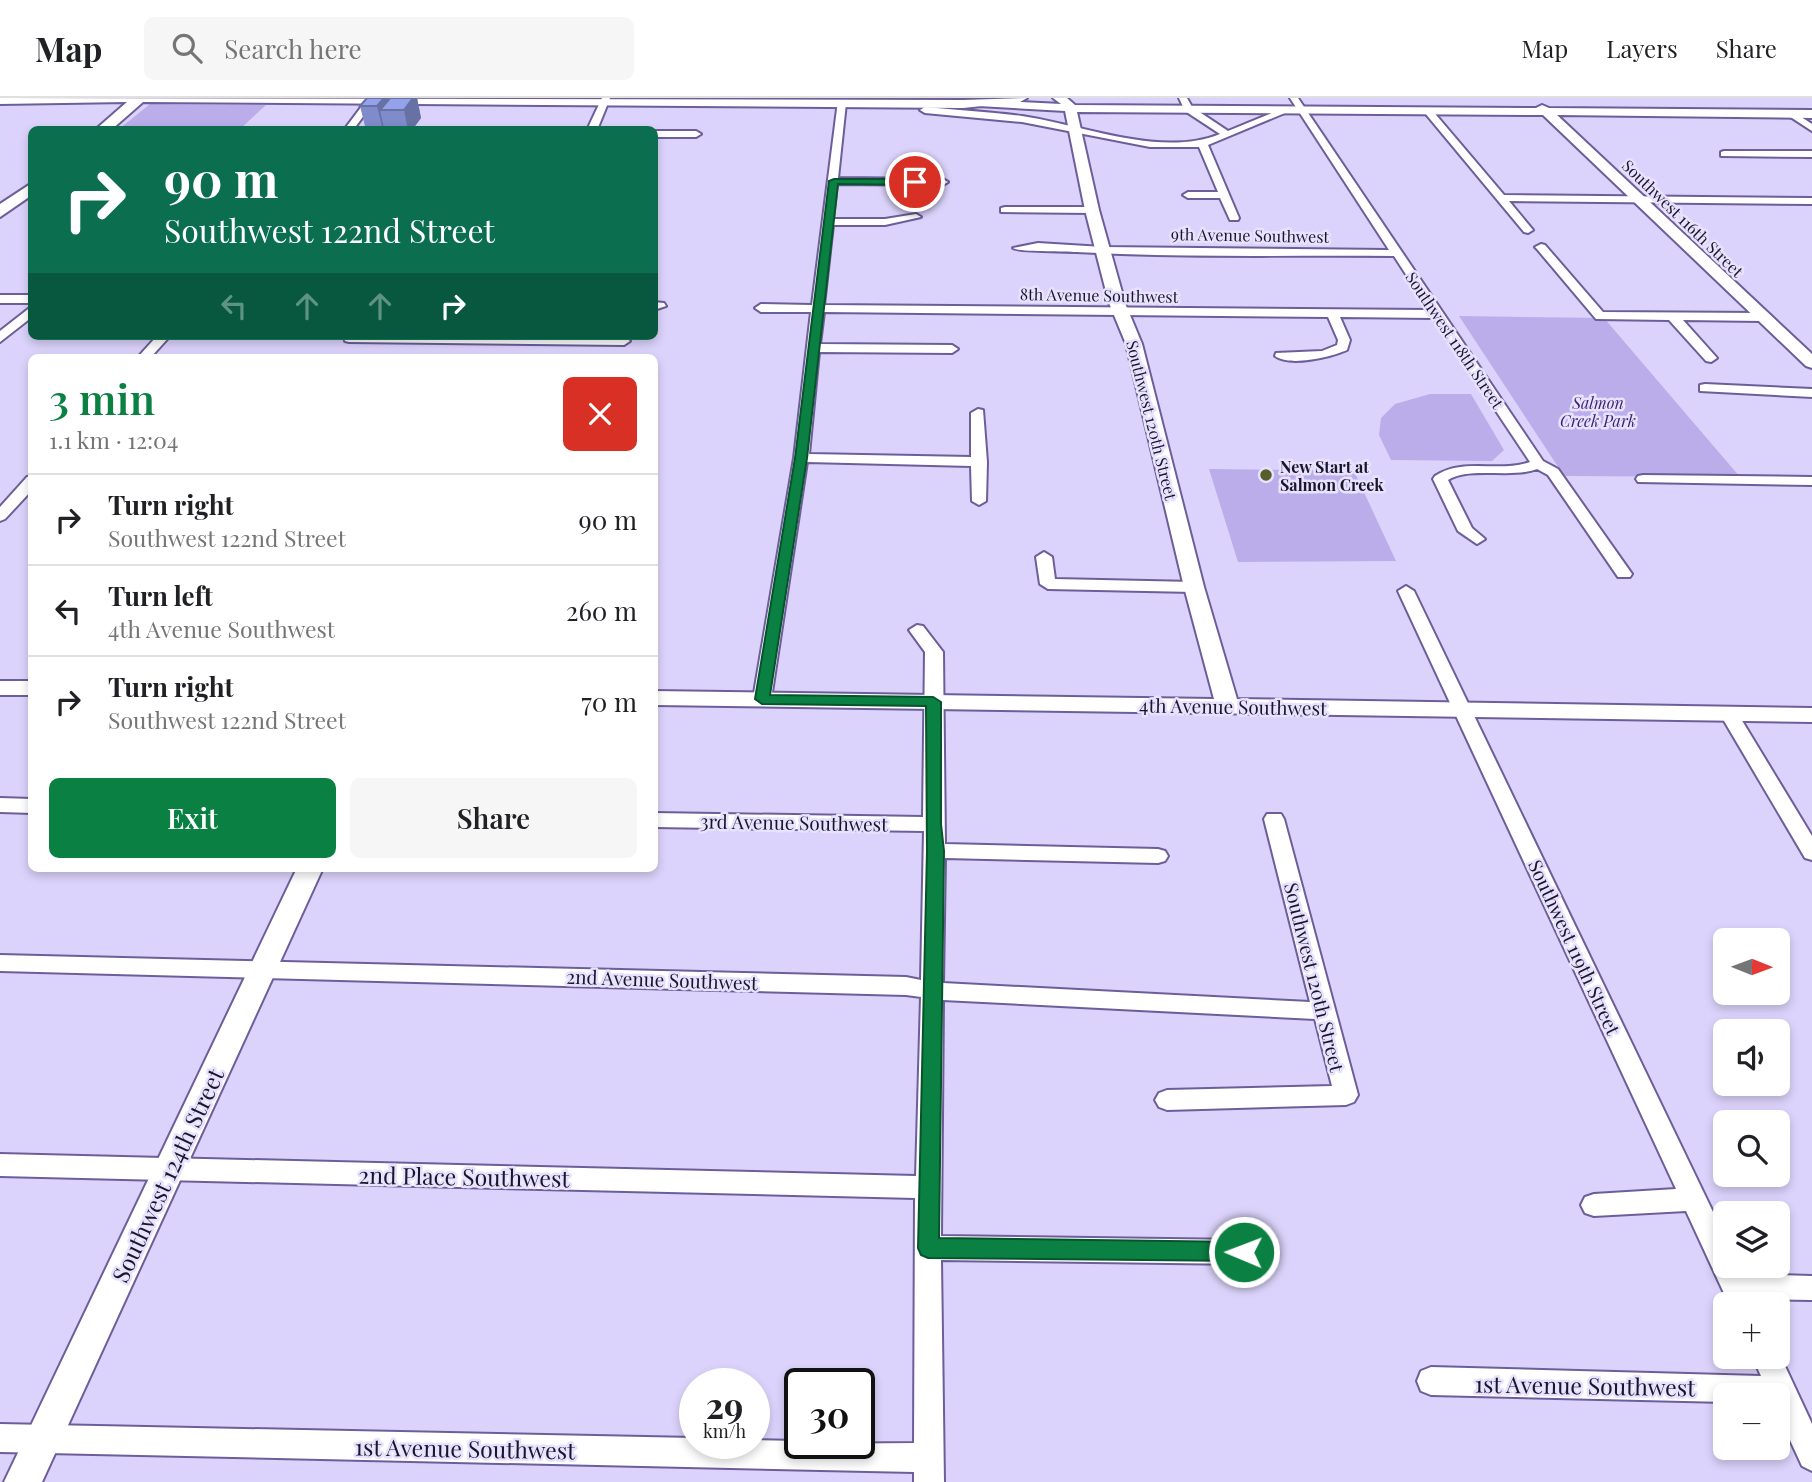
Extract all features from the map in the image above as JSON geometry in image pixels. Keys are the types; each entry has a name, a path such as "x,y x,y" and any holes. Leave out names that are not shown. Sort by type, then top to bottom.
{"main road":[{"path":"0,100 140,98 978,103 1020,98"},
{"path":"107,126 140,98"},
{"path":"0,212 28,190"}],"street":[{"path":"1059,98 1070,108"},
{"name":"Southwest 118th Street","path":"1294,98 1538,464 1553,472 1624,575"},
{"name":"Southwest 116th Street","path":"1531,98 1812,363"},
{"path":"1769,98 1812,128"},
{"path":"351,126 373,99"},
{"path":"594,126 605,100"},
{"path":"762,699 801,458 841,103"},
{"path":"978,103 1070,108 1185,103 1287,110 1812,114"},
{"path":"1185,103 1228,135"},
{"name":"Southwest 120th Street","path":"1070,108 1092,211 1120,311 1134,344 1194,587 1228,707"},
{"path":"925,110 1001,116 1074,127 1150,144 1203,144 1287,110"},
{"path":"1428,111 1528,230"},
{"path":"658,134 696,134"},
{"path":"1203,144 1234,218"},
{"path":"1724,154 1812,155"},
{"path":"834,181 943,182"},
{"path":"1188,195 1225,195"},
{"path":"1502,198 1812,201"},
{"path":"1004,210 1092,211"},
{"path":"828,222 895,221 916,217"},
{"name":"9th Avenue Southwest","path":"1019,248 1038,246 1103,250 1398,253"},
{"path":"1541,247 1600,316 1761,317"},
{"path":"0,299 28,299"},
{"name":"8th Avenue Southwest","path":"761,308 1436,314"},
{"path":"1281,356 1324,355 1343,346 1344,340 1332,313"},
{"path":"0,338 28,314"},
{"path":"1672,316 1711,358"},
{"path":"147,354 160,340"},
{"path":"577,340 624,341"},
{"path":"814,348 952,349"},
{"path":"1705,388 1812,393"},
{"path":"978,413 979,501"},
{"path":"801,458 979,462"},
{"path":"1477,539 1466,531 1440,479 1445,474 1456,471 1523,471 1538,464"},
{"path":"1643,479 1812,481"},
{"path":"0,516 28,484"},
{"path":"1044,557 1048,584 1194,587"},
{"name":"Southwest 119th Street","path":"1406,591 1738,1292"},
{"path":"917,630 934,652 935,851 928,1187 929,1470"},
{"path":"0,688 28,688"},
{"name":"4th Avenue Southwest","path":"658,698 1812,715"},
{"path":"1729,714 1812,853"},
{"path":"0,805 28,806"},
{"name":"Southwest 120th Street","path":"1167,1100 1346,1095 1274,819"},
{"name":"3rd Avenue Southwest","path":"658,820 933,824"},
{"path":"935,851 1158,856"},
{"name":"Southwest 124th Street","path":"23,1482 308,872"},
{"name":"2nd Avenue Southwest","path":"0,963 906,986 932,991 1323,1011"},
{"name":"2nd Place Southwest","path":"0,1165 928,1187"},
{"path":"1594,1205 1693,1199"},
{"path":"928,1248 1244,1252"},
{"path":"1770,1292 1812,1288"},
{"name":"1st Avenue Southwest","path":"1431,1381 1713,1388"},
{"path":"1790,1408 1812,1456"},
{"name":"1st Avenue Southwest","path":"0,1438 929,1470"}],"green space":[{"path":"150,104 266,105 243,126 123,126"},
{"name":"Salmon Creek Park","path":"1459,316 1604,318 1740,477 1564,476"},
{"path":"1430,394 1471,394 1504,450 1492,461 1391,460 1379,435 1381,418 1395,404"},
{"path":"1209,469 1354,471 1396,561 1238,562"}],"building":[{"path":"367,98 384,98 377,106 360,106"},
{"path":"390,98 413,98 404,110 380,110"}],"place":[{"name":"New Start at Salmon Creek","path":"1266,475"}],"route":[{"path":"915,182 834,181 801,458 762,699 933,702 935,851 928,1248 1244,1252"}]}
